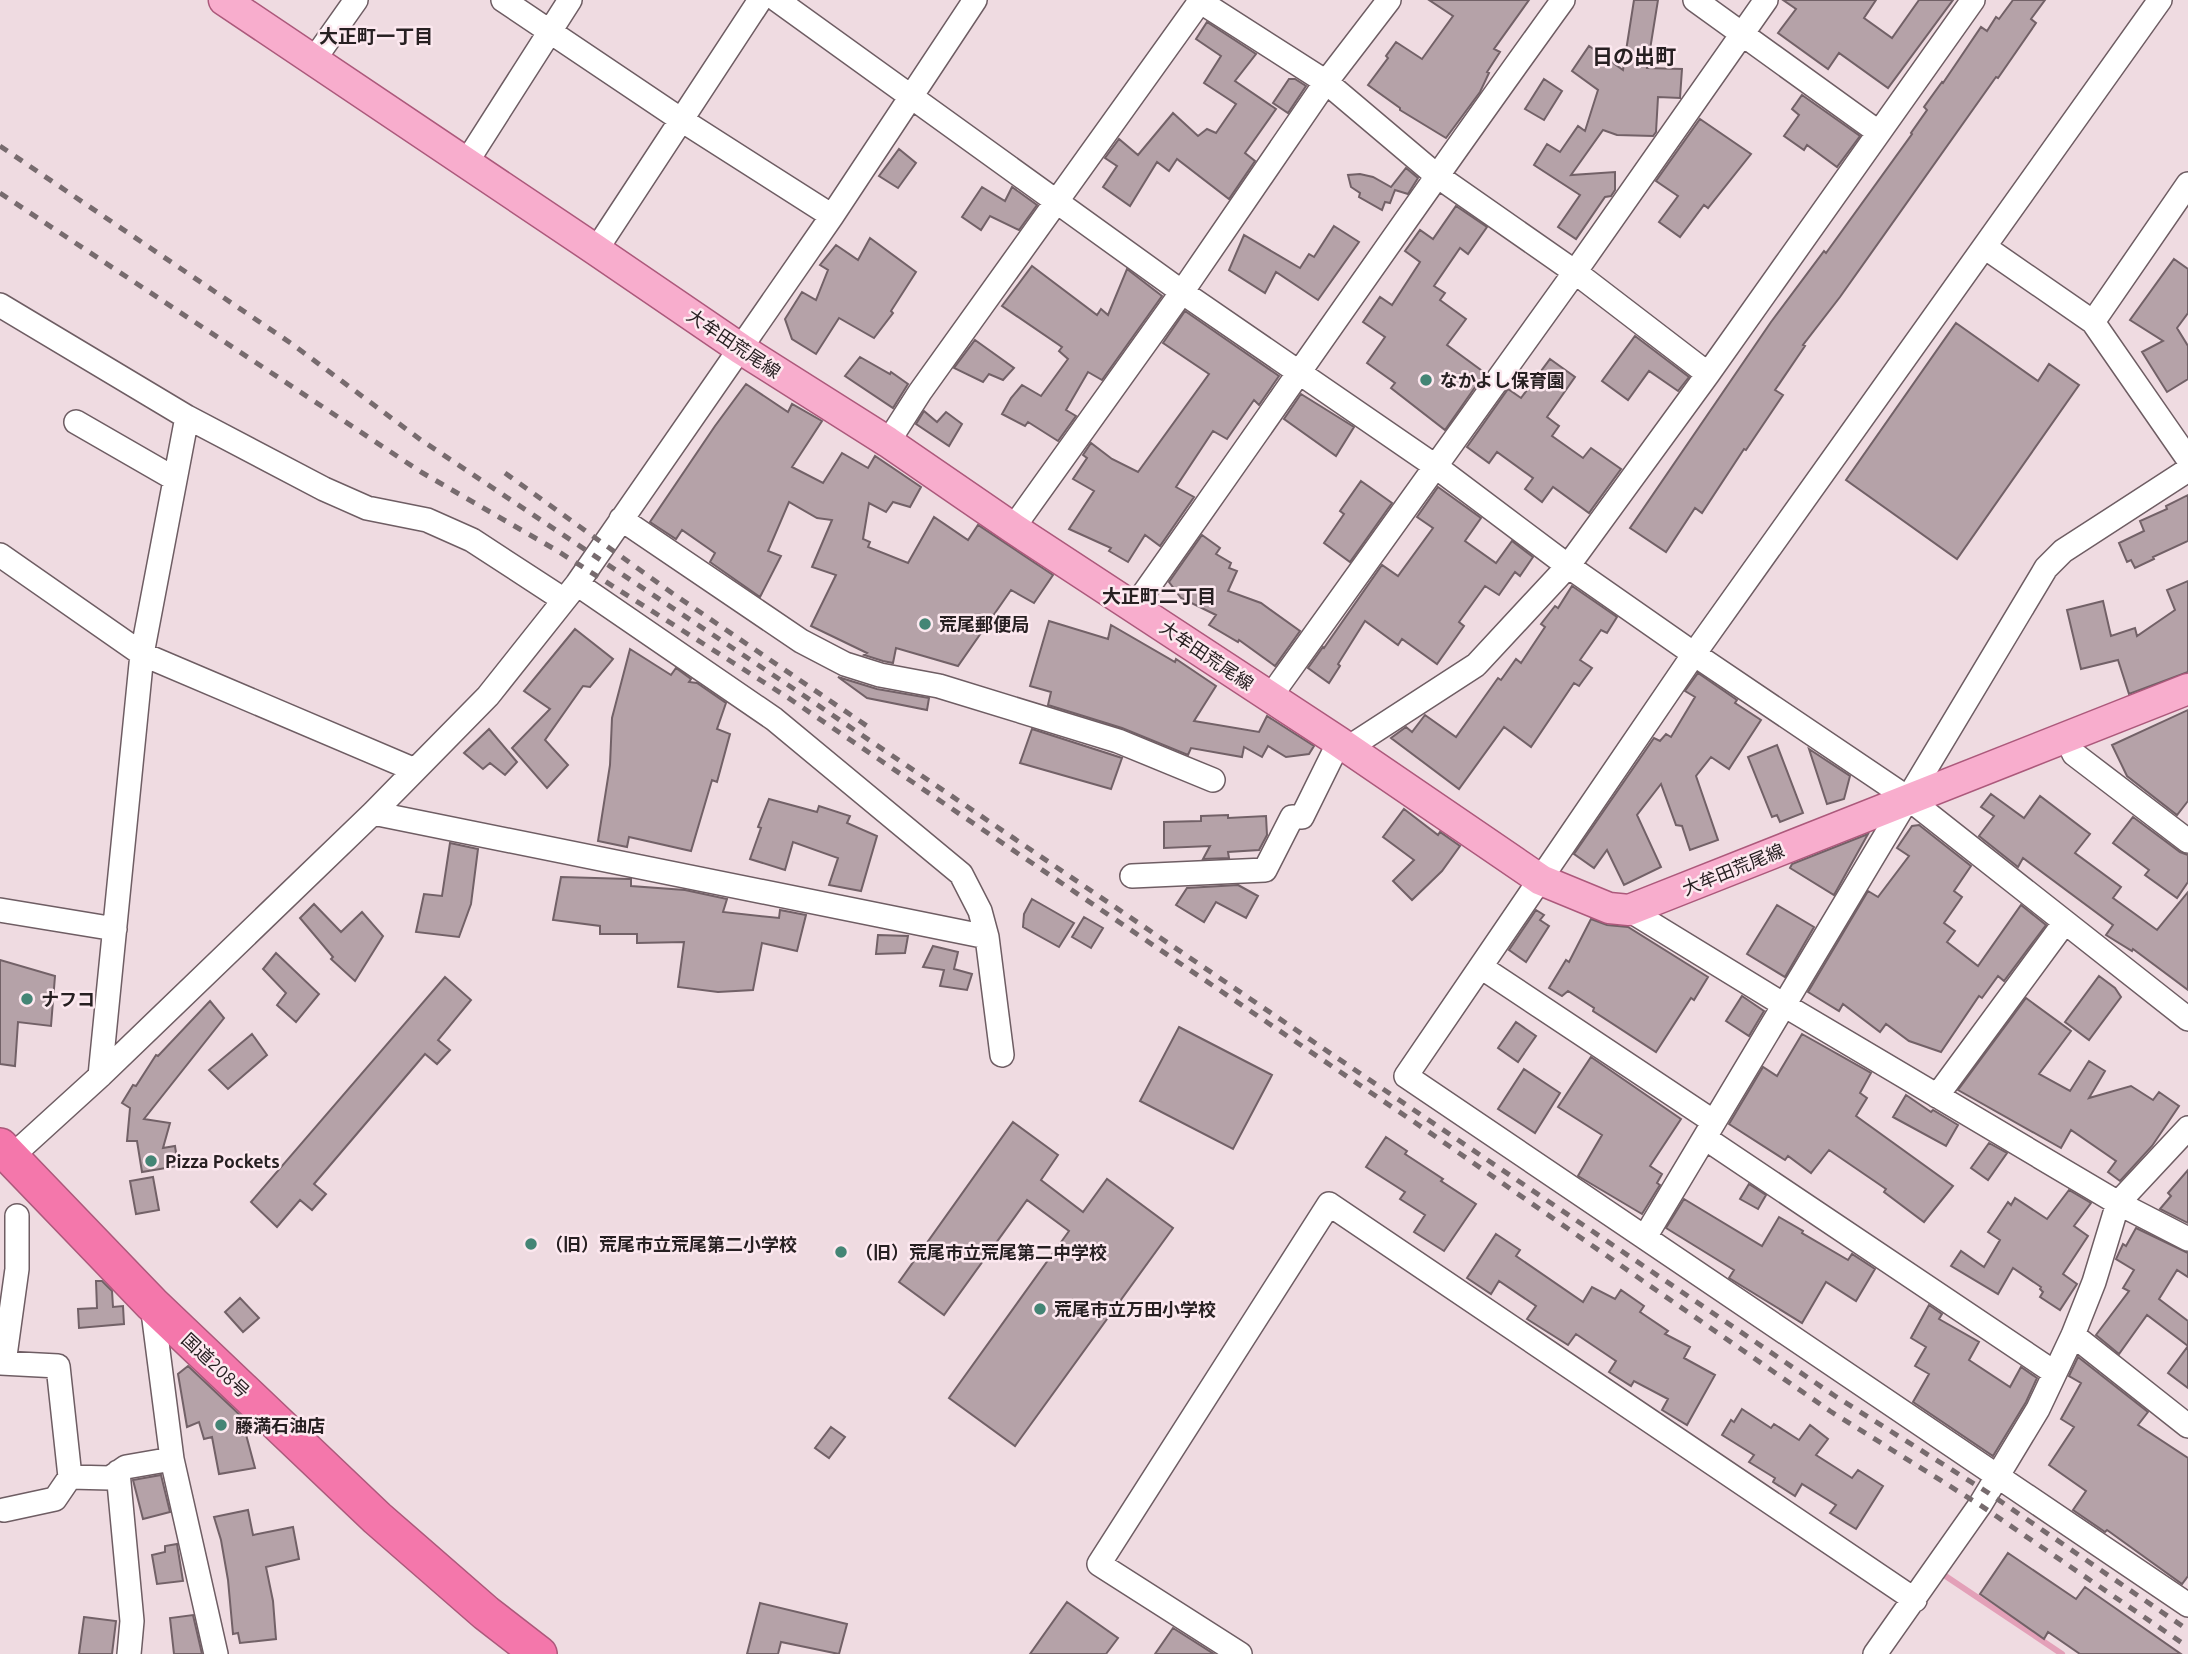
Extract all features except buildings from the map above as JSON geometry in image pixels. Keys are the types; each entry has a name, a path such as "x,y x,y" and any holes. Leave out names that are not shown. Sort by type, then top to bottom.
{"highway":[{"name":"国道208号","path":"4,1156 152,1304 377,1518 533,1652"}],"main road":[{"name":"大牟田荒尾線","path":"223,0 741,349 888,442 1541,880 1609,908 1629,910 2188,690"}],"street":[{"path":"313,61 356,0"},
{"path":"503,0 680,119 832,216"},
{"path":"466,163 570,0"},
{"path":"596,250 760,0"},
{"path":"777,0 1182,292 1435,466 1568,566 1909,799 2188,1019"},
{"path":"4,1156 100,1076 373,813 488,696 570,592 741,349 975,0"},
{"path":"1013,528 1182,292 1326,82 1388,0"},
{"path":"1135,606 1436,175 1563,0"},
{"path":"1695,0 1878,132"},
{"path":"1270,696 1766,0"},
{"path":"1132,876 1265,870 1292,817 1301,817 1343,745 1476,665 1568,566 1708,374 1973,0"},
{"path":"2160,0 1695,654 1406,1076 2188,1605"},
{"path":"888,442 919,393 1200,1 1326,82 1436,175 1574,272 1708,374"},
{"path":"2092,322 2188,184"},
{"path":"1986,248 2092,322 2188,458"},
{"path":"0,304 187,416 324,489 367,508 427,520 472,540 570,592 774,719 961,874 980,911 987,937 1002,1055"},
{"path":"100,1076 142,654 187,416"},
{"path":"76,422 175,479"},
{"path":"1645,1237 2046,568 2063,551 2188,470"},
{"path":"621,519 801,641 845,664 880,675 939,686 1118,741 1213,780"},
{"path":"0,555 142,654 415,770"},
{"path":"2066,737 2074,754 2188,841"},
{"path":"373,813 987,937"},
{"path":"0,910 115,929"},
{"path":"1629,910 1784,1006 2118,1203 2188,1239"},
{"path":"1937,1096 2065,922"},
{"path":"1481,967 2055,1373"},
{"path":"1875,1654 1999,1476 2038,1409 2073,1335 2094,1282 2118,1203 2188,1128"},
{"path":"1240,1654 1099,1564 1329,1204 1915,1600"},
{"path":"4,1510 55,1499 70,1477 58,1366 2,1363 17,1269 17,1216"},
{"path":"152,1304 172,1459 216,1654"},
{"path":"2073,1335 2188,1426"},
{"path":"70,1477 110,1478 125,1467 172,1459"},
{"path":"118,1472 132,1621 129,1654"}],"waterway":[{"path":"1944,1575 2062,1654"}],"railway":[{"path":"0,146 292,344 421,440 797,691 1835,1396 1987,1492 2188,1630"},
{"path":"0,193 421,472 556,550 787,697 1426,1130 1830,1411 1980,1505 2188,1647"},
{"path":"505,473 672,593 867,726"}],"place":[{"name":"なかよし保育園","path":"1426,380"},
{"name":"荒尾郵便局","path":"925,624"},
{"name":"ナフコ","path":"27,999"},
{"name":"Pizza Pockets","path":"151,1161"},
{"name":"（旧）荒尾市立荒尾第二小学校","path":"531,1244"},
{"name":"（旧）荒尾市立荒尾第二中学校","path":"841,1252"},
{"name":"荒尾市立万田小学校","path":"1040,1309"},
{"name":"藤満石油店","path":"221,1425"}],"district":[{"name":"大正町一丁目","path":"376,36"},
{"name":"日の出町","path":"1634,56"},
{"name":"大正町二丁目","path":"1159,596"}]}
